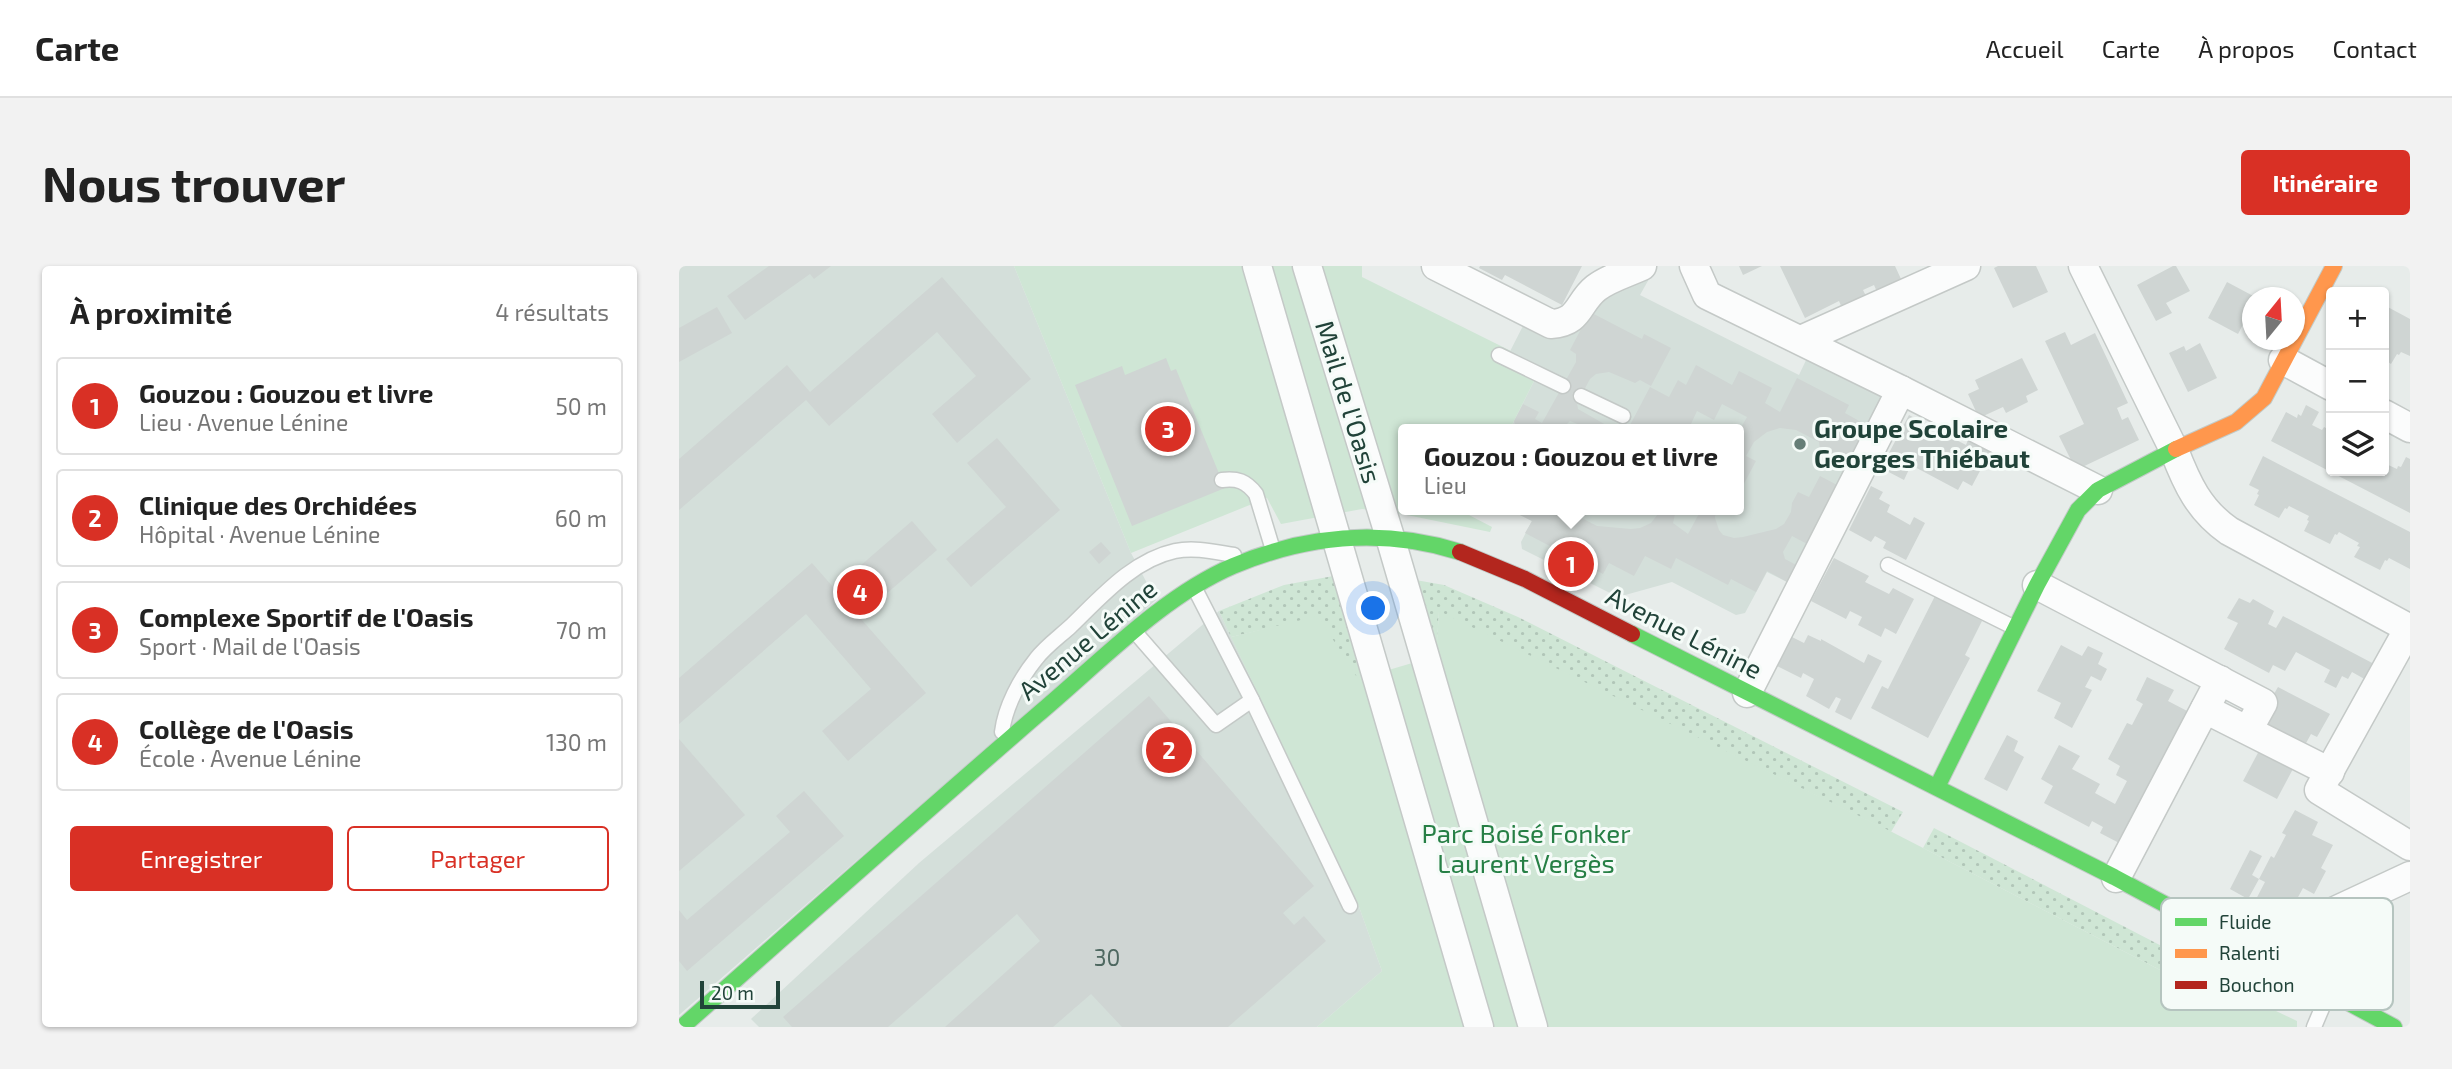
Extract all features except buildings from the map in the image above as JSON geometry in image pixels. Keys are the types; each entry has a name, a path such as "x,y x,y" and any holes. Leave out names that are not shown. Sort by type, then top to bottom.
{"street":[{"name":"Mail de l'Oasis","path":"1257,266 1479,1027"},
{"name":"Mail de l'Oasis","path":"1307,266 1390,537 1533,1027"},
{"path":"1436,266 1551,324 1560,323 1579,312 1585,299 1597,287 1642,266"},
{"path":"1694,266 1707,295 2098,490"},
{"path":"1801,340 1966,266"},
{"path":"2083,266 2204,511 2229,531 2409,628 2319,790 2410,846"},
{"path":"1937,787 2015,628 2078,510 2098,490 2174,450 2236,422 2264,398 2334,266"},
{"path":"2283,360 2326,383"},
{"path":"1747,693 1901,390"},
{"path":"2389,417 2410,428"},
{"name":"Avenue Lénine","path":"683,1022 1175,597 1210,575 1249,558 1273,550 1335,538 1390,537 1442,547 1485,561 1534,583 2161,902"},
{"path":"2037,585 2263,703 2248,730"},
{"path":"2116,878 2220,680"},
{"path":"2205,709 2330,772"},
{"path":"2363,898 2410,876"},
{"name":"Avenue Lénine","path":"2362,1010 2394,1027"}],"lane":[{"path":"1499,355 1563,386"},
{"path":"1581,396 1623,416"},
{"path":"1222,480 1237,479 1250,486 1273,550"},
{"path":"1001,747 1003,728 1011,703 1037,657 1119,580 1153,559 1175,551 1200,550 1249,558"},
{"path":"1888,565 2015,628"},
{"path":"1194,586 1252,700 1350,906"},
{"path":"1134,631 1216,725 1252,700"},
{"path":"2314,1027 2321,1010"}],"shaded area":[{"path":"679,266 1014,266 1131,553 1156,600 679,1015"},
{"name":"Groupe Scolaire Georges Thiébaut","path":"1639,275 1649,279 1640,295 1799,375 1808,356 1885,396 1789,583 1767,572 1745,613 1736,615 1672,582 1618,597 1522,549 1521,542 1532,521 1520,515 1744,515 1744,424 1512,424 1534,381 1503,365 1525,322 1598,295"},
{"path":"1219,611 1358,904 1382,971 1317,1027 759,1027 751,1019 919,863"}],"green space":[{"path":"1014,266 1362,266 1362,277 1511,351 1503,365 1534,381 1512,424 1398,424 1398,513 1362,509 1281,524 1267,498 1131,553"},
{"path":"1407,515 1469,515 1492,527 1490,532"},
{"path":"1339,575 1367,676 1357,680 1318,617 1231,637 1219,611 1284,585"},
{"path":"1410,579 1444,585 1518,617 1903,812 1891,832 1439,612 1436,656"},
{"name":"Parc Boisé Fonker Laurent Vergès","path":"1439,611 1892,832 2161,970 2161,1010 2274,1010 2297,1021 2297,1027 1317,1027 1382,971 1358,904 1231,637 1318,616 1358,679 1436,656"},
{"path":"1934,828 2161,946 2161,970 1923,848"}],"traffic: fast":[{"path":"1937,787 2037,585 2078,510 2098,490 2176,449"},
{"path":"682,1027 1130,633 1206,579 1233,566 1289,547 1345,538 1402,540 1460,552"},
{"path":"1632,634 2161,902"},
{"path":"2362,1010 2394,1027"}],"traffic: slow":[{"path":"2176,449 2236,422 2264,398 2334,266"}],"traffic: jam":[{"path":"1460,552 1525,579 1632,634"}],"place":[{"name":"Complexe Sportif de l'Oasis","path":"1168,429"},
{"name":"Groupe Scolaire Georges Thiébaut","path":"1800,444"},
{"name":"Gouzou : Gouzou et livre","path":"1571,564"},
{"name":"Collège de l'Oasis","path":"860,592"},
{"name":"Clinique des Orchidées","path":"1169,750"}]}
